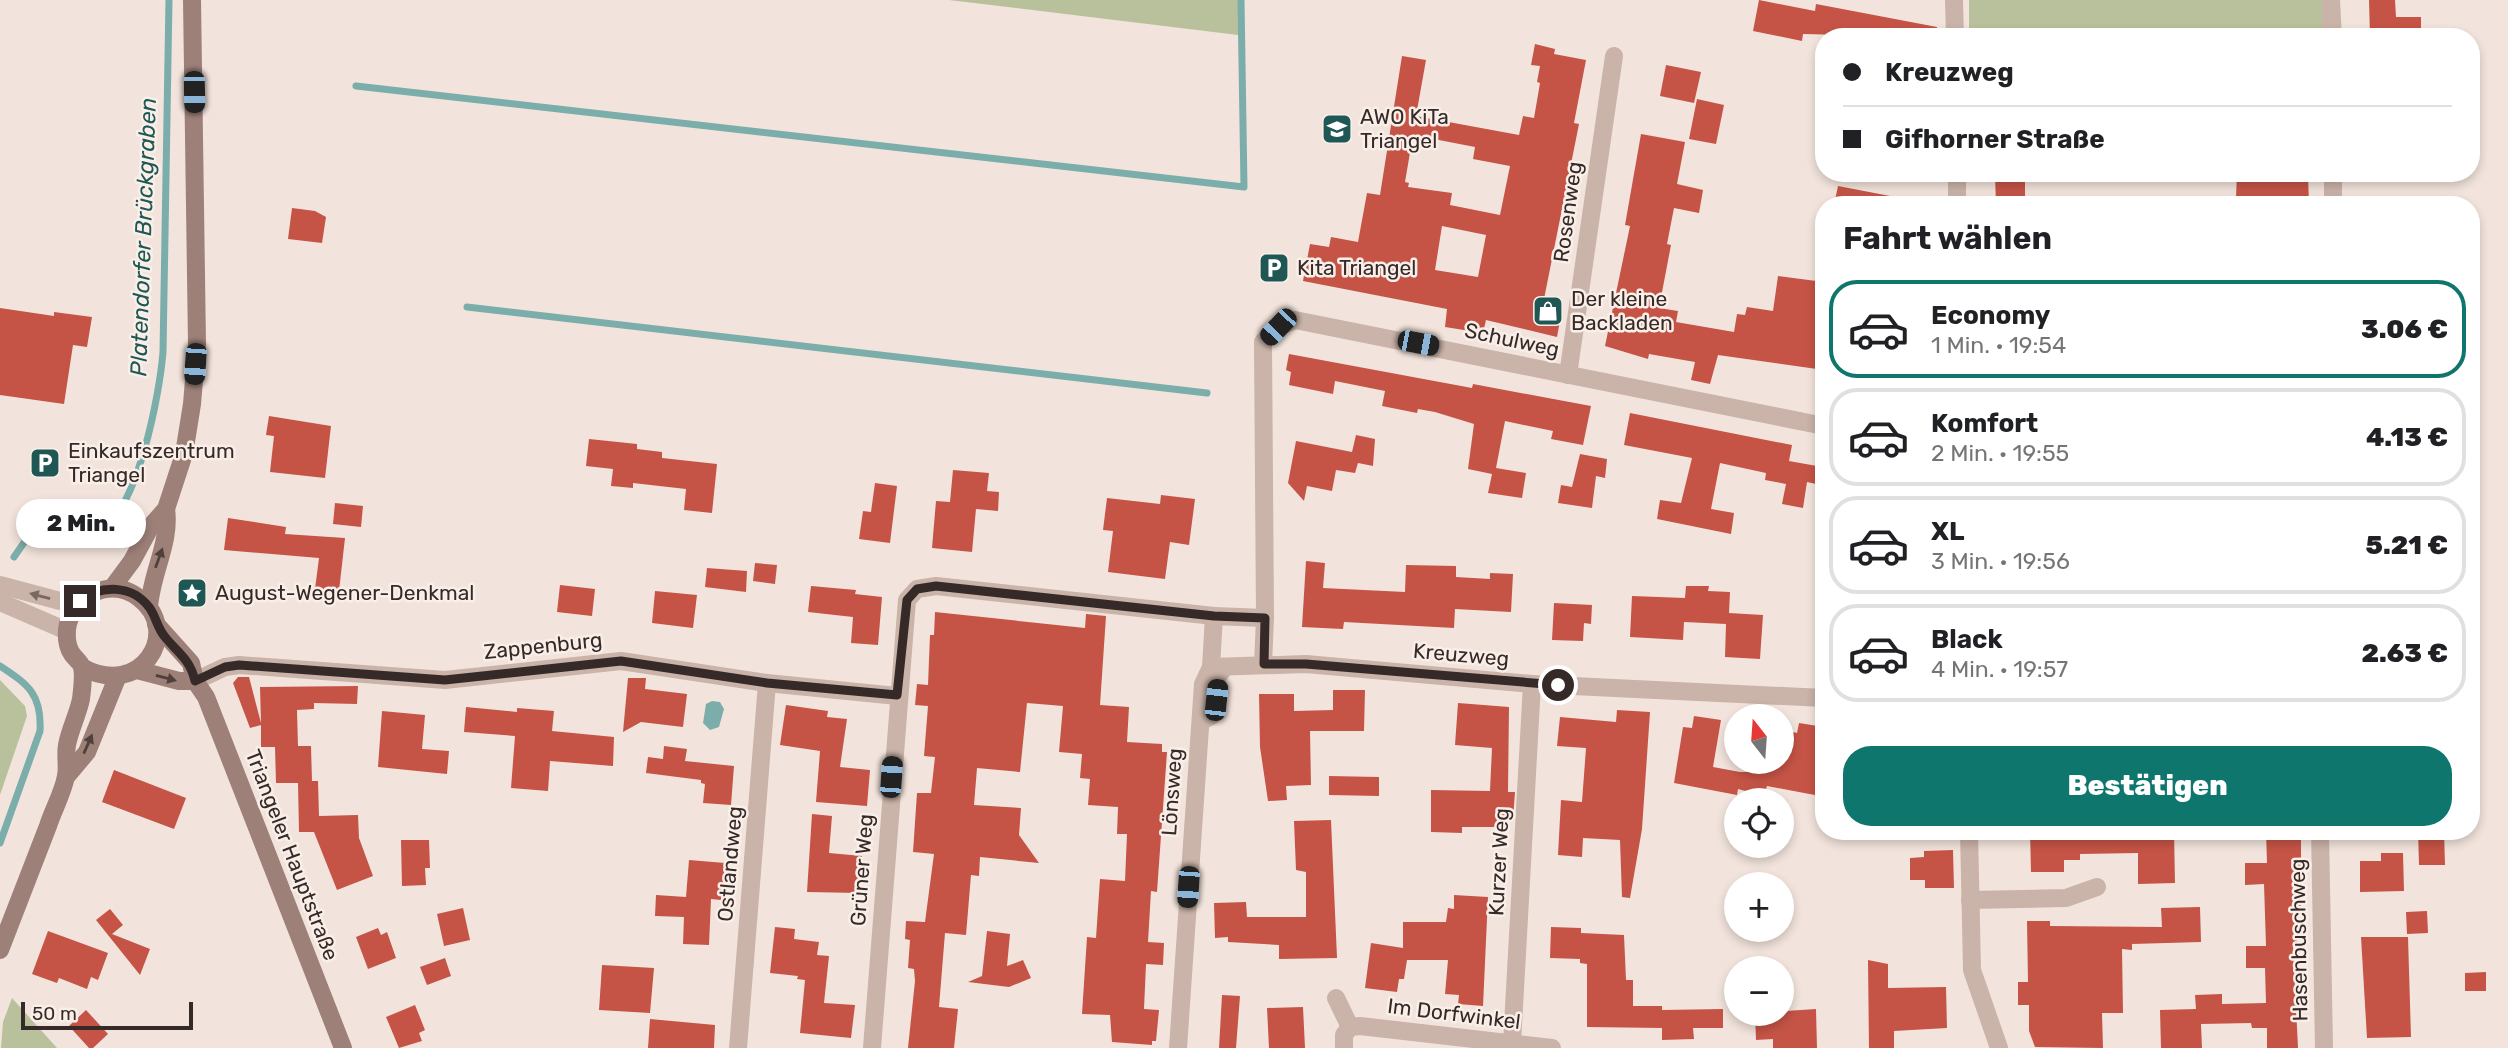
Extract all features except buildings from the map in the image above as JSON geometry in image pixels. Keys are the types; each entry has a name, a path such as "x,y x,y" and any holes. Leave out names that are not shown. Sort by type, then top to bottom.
{"street":[{"path":"112,588 132,561 151,526 166,509 184,454 192,404 197,344 192,0"},
{"path":"1954,0 1955,28"},
{"path":"2331,0 2331,28"},
{"name":"Rosenweg","path":"1568,375 1614,56"},
{"name":"Schulweg","path":"1264,664 1263,342 1278,327 1295,320 1815,424"},
{"path":"152,616 127,591 112,588 97,591 80,601 71,615 67,631 72,653 82,667 98,676 117,678 137,670 153,650 152,616 150,585 169,529 166,509"},
{"path":"0,585 60,601 80,601"},
{"path":"897,695 907,600 917,589 936,586 1214,616 1265,618"},
{"path":"0,602 67,631"},
{"name":"Triangeler Hauptstraße","path":"152,616 191,663 195,681 216,722 343,1048"},
{"name":"Lönsweg","path":"1178,1048 1203,684 1220,667 1214,616"},
{"name":"Zappenburg","path":"195,681 225,667 239,665 445,680 621,661 767,683 897,695"},
{"name":"Kreuzweg","path":"1220,667 1306,664 1532,684 1815,698"},
{"path":"0,950 66,777 67,745 81,699 82,667"},
{"path":"137,670 179,681 195,681"},
{"path":"66,777 87,752 117,678"},
{"name":"Ostlandweg","path":"738,1048 767,683"},
{"name":"Kurzer Weg","path":"1512,1043 1532,684"},
{"name":"Grüner Weg","path":"872,1048 897,695"},
{"path":"1969,840 1972,970 1999,1048"},
{"name":"Hasenbuschweg","path":"2320,840 2324,1048"},
{"path":"1970,900 2066,898 2097,887"},
{"path":"1336,998 1350,1027 1344,1035 1344,1048"},
{"name":"Im Dorfwinkel","path":"1350,1027 1552,1048"}],"green space":[{"path":"949,0 1238,0 1238,35"},
{"path":"1969,0 2340,0 2342,28 1969,28"},
{"path":"0,680 25,706 27,716 0,795"},
{"path":"12,998 57,1048 1,1048 3,1022"}],"water":[{"path":"712,701 720,702 724,709 719,727 710,730 703,723 706,704"}],"waterway":[{"name":"Platendorfer Brückgraben","path":"14,557 30,534 91,533 113,519 136,476 152,421 163,352 169,0"},
{"path":"356,86 1244,187 1241,0"},
{"path":"467,307 1207,393"},
{"name":"Platendorfer Brückgraben","path":"0,666 32,692 39,708 40,719 40,731 0,843"}],"place":[{"name":"AWO KiTa Triangel","path":"1337,129"},
{"name":"Kita Triangel","path":"1274,268"},
{"name":"Der kleine Backladen","path":"1548,311"},
{"name":"Einkaufszentrum Triangel","path":"45,463"},
{"name":"August-Wegener-Denkmal","path":"192,593"}],"route":[{"path":"80,601 97,591 112,588 139,597 149,608 164,637 191,663 195,681 225,667 239,665 445,680 621,661 767,683 897,695 907,600 917,589 936,586 1214,616 1265,618 1264,664 1306,664 1558,685"}]}
